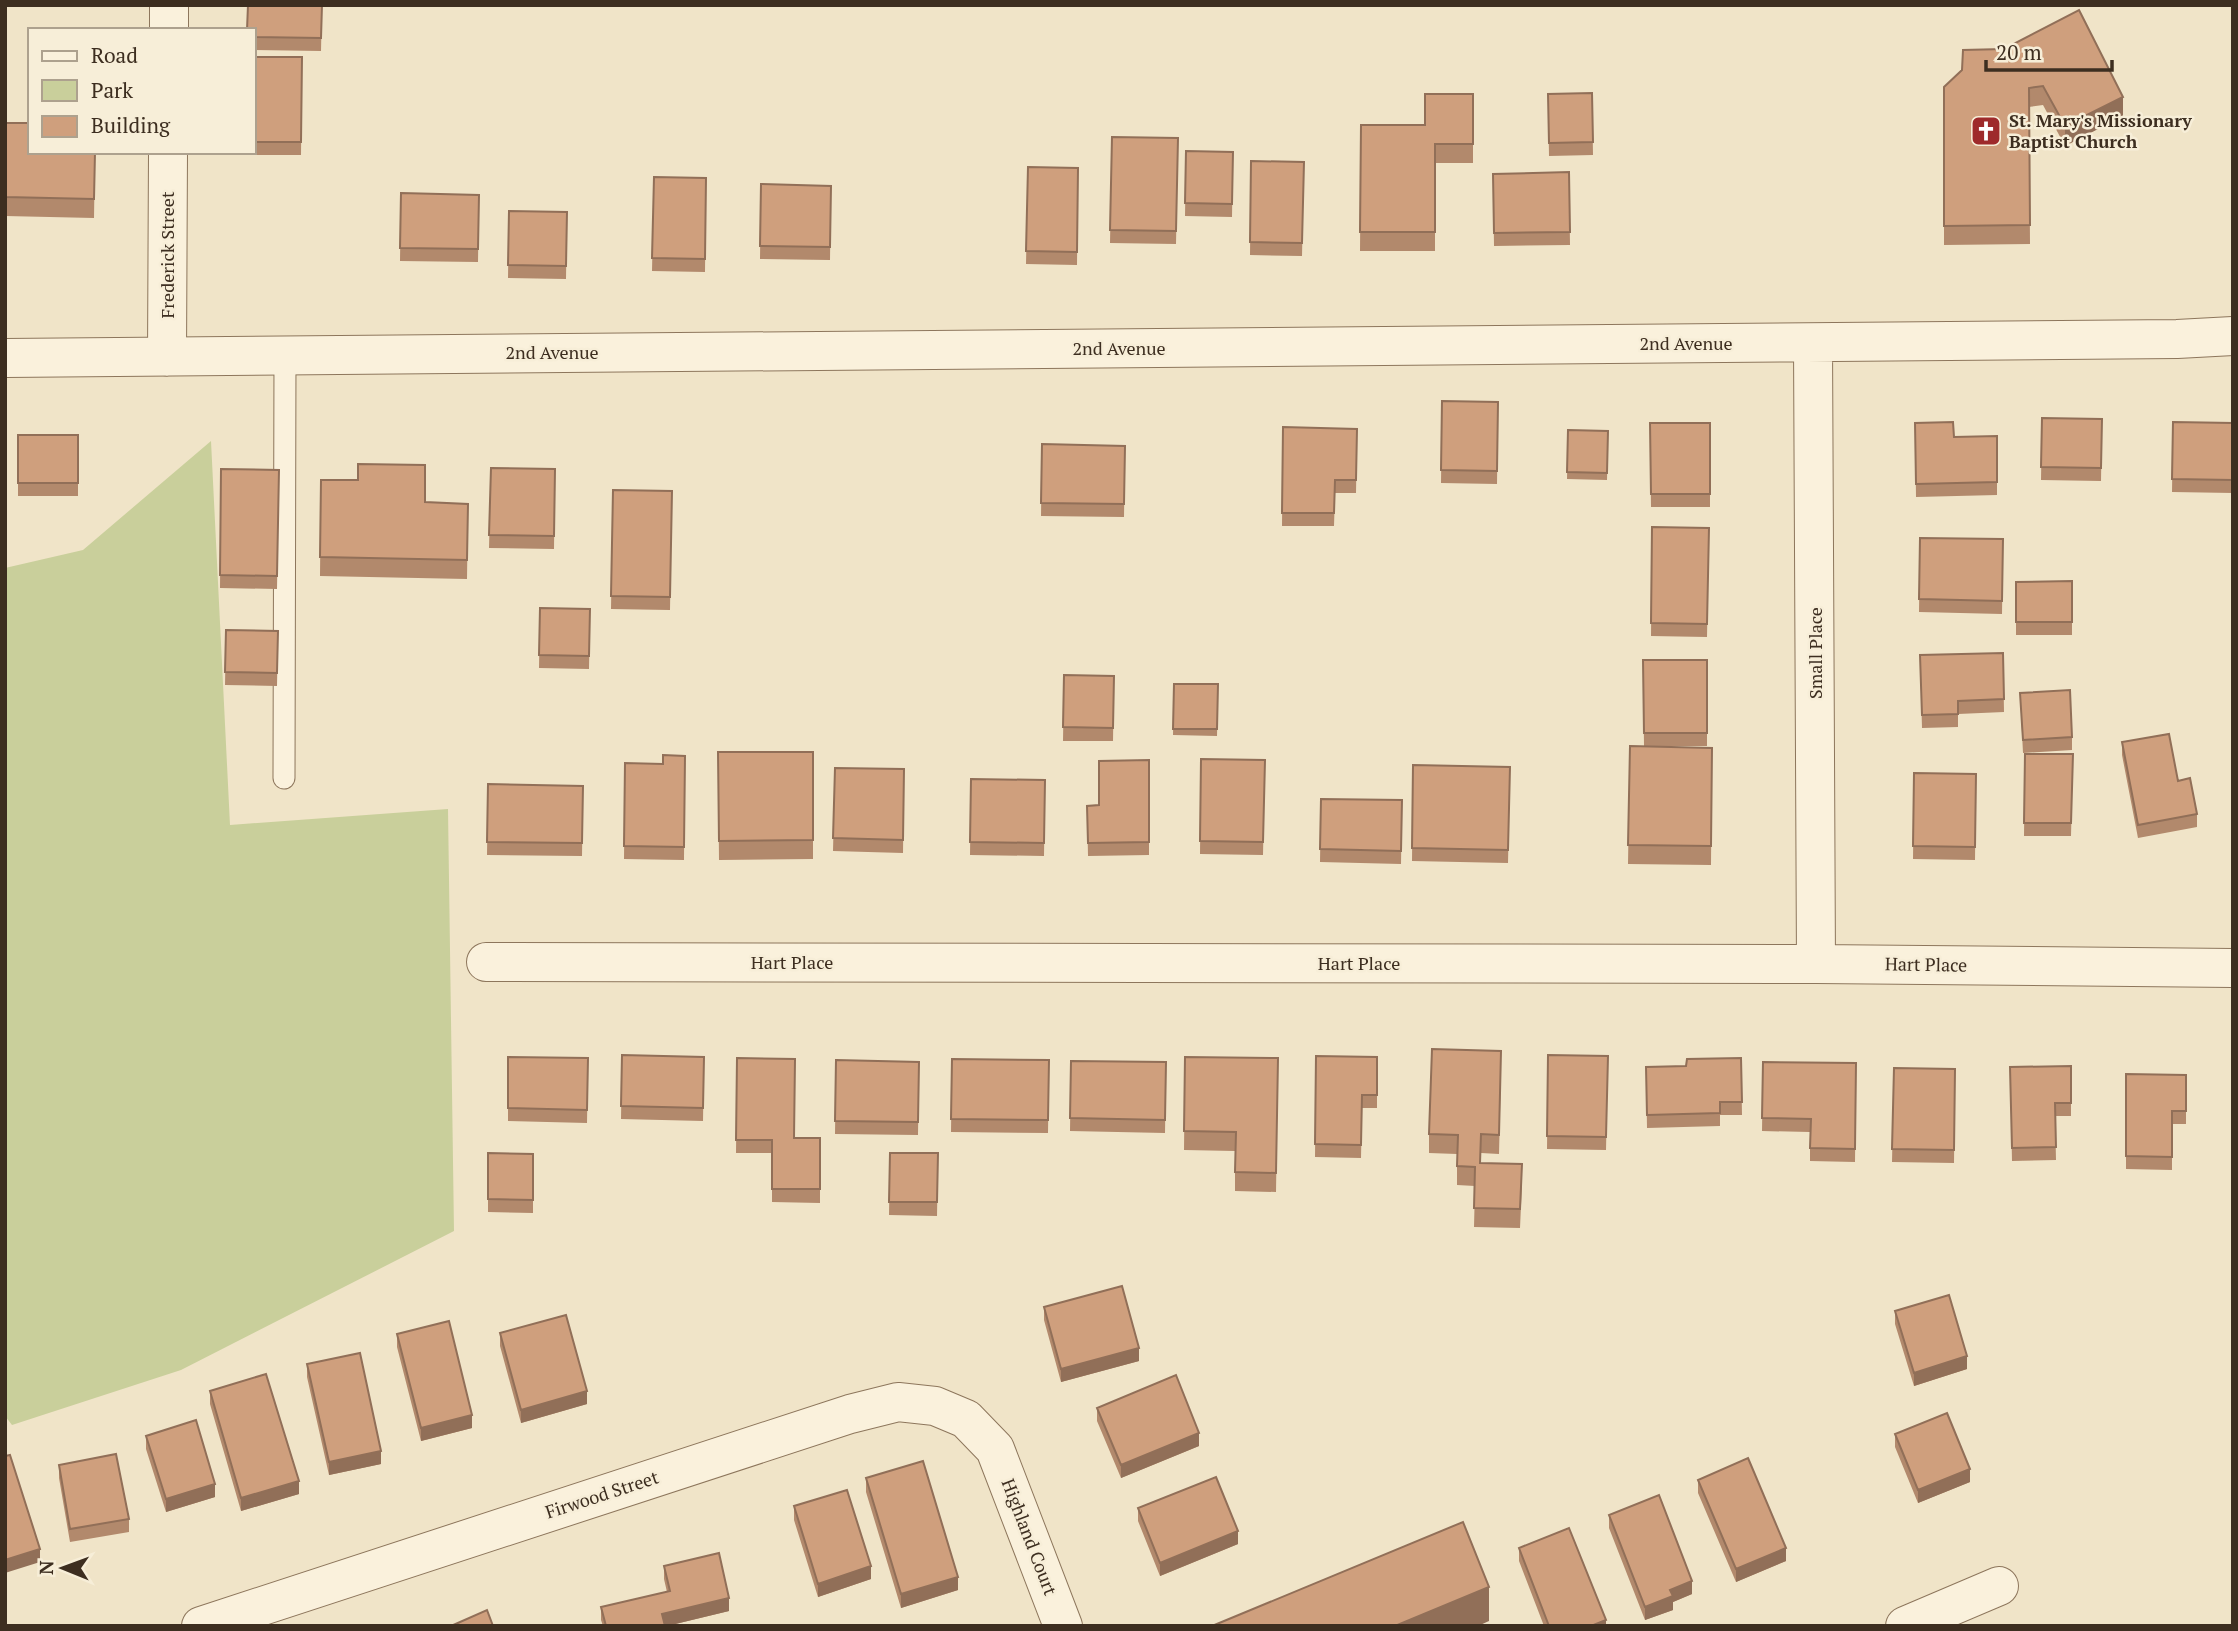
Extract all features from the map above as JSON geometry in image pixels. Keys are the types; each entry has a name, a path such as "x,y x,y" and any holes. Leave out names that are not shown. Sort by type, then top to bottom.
{"street":[{"path":"169,5 169,28"},
{"name":"Frederick Street","path":"167,357 168,154"},
{"name":"2nd Avenue","path":"5,358 1813,343 2233,336"},
{"name":"Small Place","path":"1813,343 1816,964"},
{"name":"Hart Place","path":"486,962 1816,964 2233,968"},
{"name":"Firwood Street","path":"201,1626 850,1414 898,1402 935,1406 966,1419 995,1449"},
{"name":"Highland Court","path":"995,1449 1063,1626"},
{"path":"1905,1626 1999,1586"}],"lane":[{"path":"285,356 285,778"}],"green space":[{"path":"211,441 230,825 448,809 454,1231 181,1370 12,1425 5,1416 5,568 83,550"}],"building":[{"path":"248,5 322,5 321,38 256,37 256,28 247,28"},
{"name":"St. Mary's Missionary Baptist Church","path":"2079,10 2123,97 2065,126 2043,86 2029,88 2030,225 1944,226 1944,87 1962,70 1963,50 2004,49"},
{"path":"256,57 302,57 301,142 256,142"},
{"path":"1592,93 1593,142 1549,143 1548,94"},
{"path":"1425,94 1473,94 1473,144 1435,144 1435,232 1360,232 1361,125 1425,125"},
{"path":"5,123 28,123 28,154 95,154 94,199 5,197"},
{"path":"1112,137 1178,138 1176,231 1110,230"},
{"path":"1186,151 1233,152 1232,204 1185,203"},
{"path":"1251,161 1304,162 1302,243 1250,242"},
{"path":"1028,167 1078,168 1077,252 1026,251"},
{"path":"1569,172 1570,232 1494,233 1493,174"},
{"path":"654,177 706,178 705,259 652,258"},
{"path":"761,184 831,186 830,247 760,246"},
{"path":"401,193 479,195 478,249 400,248"},
{"path":"509,211 567,212 566,266 508,265"},
{"path":"1442,401 1498,402 1497,471 1441,470"},
{"path":"2042,418 2102,419 2101,468 2041,467"},
{"path":"1953,422 1954,437 1997,436 1997,482 1916,484 1915,423"},
{"path":"2173,422 2233,423 2233,480 2172,479"},
{"path":"1650,423 1710,423 1710,494 1651,494"},
{"path":"1283,427 1357,429 1356,480 1335,480 1334,513 1282,513"},
{"path":"1568,430 1608,431 1607,473 1567,472"},
{"path":"18,435 78,435 78,483 18,483"},
{"path":"1042,444 1125,446 1124,504 1041,503"},
{"path":"358,464 425,465 425,502 468,504 467,560 320,557 321,480 358,480"},
{"path":"491,468 555,469 554,536 489,535"},
{"path":"221,469 279,470 277,576 220,575"},
{"path":"613,490 672,491 670,597 611,596"},
{"path":"1652,527 1709,528 1707,624 1651,623"},
{"path":"1920,538 2003,539 2002,601 1919,599"},
{"path":"2072,581 2072,622 2016,622 2016,582"},
{"path":"540,608 590,609 589,656 539,655"},
{"path":"226,630 278,631 277,673 225,672"},
{"path":"2003,653 2004,699 1958,701 1958,714 1922,715 1920,655"},
{"path":"1643,660 1707,660 1707,733 1644,733"},
{"path":"1064,675 1114,676 1113,728 1063,727"},
{"path":"1174,684 1218,684 1217,729 1173,729"},
{"path":"2070,690 2072,737 2023,740 2020,693"},
{"path":"2169,734 2178,781 2190,778 2197,814 2138,825 2122,742"},
{"path":"1630,746 1712,748 1711,846 1628,845"},
{"path":"718,752 813,752 813,840 719,841"},
{"path":"2025,754 2073,754 2071,823 2024,823"},
{"path":"663,755 685,756 684,847 624,846 625,763 663,764"},
{"path":"1201,759 1265,760 1263,842 1200,841"},
{"path":"1149,760 1149,842 1088,843 1087,806 1099,805 1099,761"},
{"path":"1413,765 1510,767 1508,850 1412,848"},
{"path":"835,768 904,769 903,840 833,838"},
{"path":"1914,773 1976,774 1975,847 1913,846"},
{"path":"971,779 1045,780 1044,843 970,842"},
{"path":"488,784 583,786 582,843 487,842"},
{"path":"1321,799 1402,800 1401,851 1320,849"},
{"path":"1432,1049 1501,1051 1499,1135 1481,1134 1480,1163 1522,1164 1520,1209 1474,1208 1475,1167 1457,1166 1458,1135 1429,1134"},
{"path":"622,1055 704,1057 703,1108 621,1106"},
{"path":"1548,1055 1608,1056 1606,1137 1547,1136"},
{"path":"1316,1056 1377,1057 1377,1095 1362,1095 1361,1145 1315,1144"},
{"path":"508,1057 588,1058 587,1110 508,1108"},
{"path":"1185,1057 1278,1058 1276,1173 1235,1172 1236,1132 1184,1131"},
{"path":"737,1058 795,1059 794,1138 820,1138 820,1189 772,1189 772,1140 736,1140"},
{"path":"1741,1058 1742,1102 1720,1102 1720,1113 1647,1115 1646,1067 1686,1066 1687,1059"},
{"path":"952,1059 1049,1060 1048,1120 951,1119"},
{"path":"836,1060 919,1062 918,1122 835,1121"},
{"path":"1071,1061 1166,1062 1165,1120 1070,1118"},
{"path":"1763,1062 1856,1063 1855,1149 1810,1148 1811,1119 1762,1118"},
{"path":"2071,1066 2071,1103 2055,1103 2056,1147 2012,1148 2010,1067"},
{"path":"1894,1068 1955,1069 1954,1150 1892,1149"},
{"path":"2126,1074 2186,1075 2186,1111 2172,1111 2172,1157 2126,1156"},
{"path":"488,1153 533,1154 533,1200 488,1199"},
{"path":"890,1153 938,1153 937,1202 889,1202"},
{"path":"1122,1286 1139,1348 1061,1369 1044,1307"},
{"path":"1949,1295 1967,1356 1914,1373 1895,1311"},
{"path":"566,1315 587,1391 521,1410 500,1333"},
{"path":"449,1321 472,1415 421,1428 397,1334"},
{"path":"360,1353 381,1451 329,1462 307,1364"},
{"path":"266,1374 299,1481 241,1498 210,1391"},
{"path":"1176,1375 1199,1433 1121,1465 1097,1408"},
{"path":"1947,1413 1970,1469 1918,1490 1895,1434"},
{"path":"196,1420 215,1484 166,1499 146,1436"},
{"path":"116,1454 129,1519 70,1529 59,1465"},
{"path":"10,1455 40,1549 5,1560 5,1456"},
{"path":"1748,1458 1786,1548 1736,1569 1698,1480"},
{"path":"923,1461 958,1577 901,1594 866,1478"},
{"path":"1216,1477 1238,1531 1160,1563 1138,1508"},
{"path":"847,1490 871,1566 818,1584 794,1506"},
{"path":"1659,1495 1692,1581 1670,1590 1673,1596 1645,1607 1609,1515"},
{"path":"1463,1522 1489,1587 1395,1626 1212,1626"},
{"path":"1569,1528 1606,1620 1591,1626 1549,1626 1519,1548"},
{"path":"719,1553 729,1598 662,1614 665,1626 606,1626 601,1607 670,1591 664,1566"},
{"path":"487,1610 493,1626 451,1626"}],"place":[{"name":"St. Mary's Missionary Baptist Church","path":"1986,131"}]}
